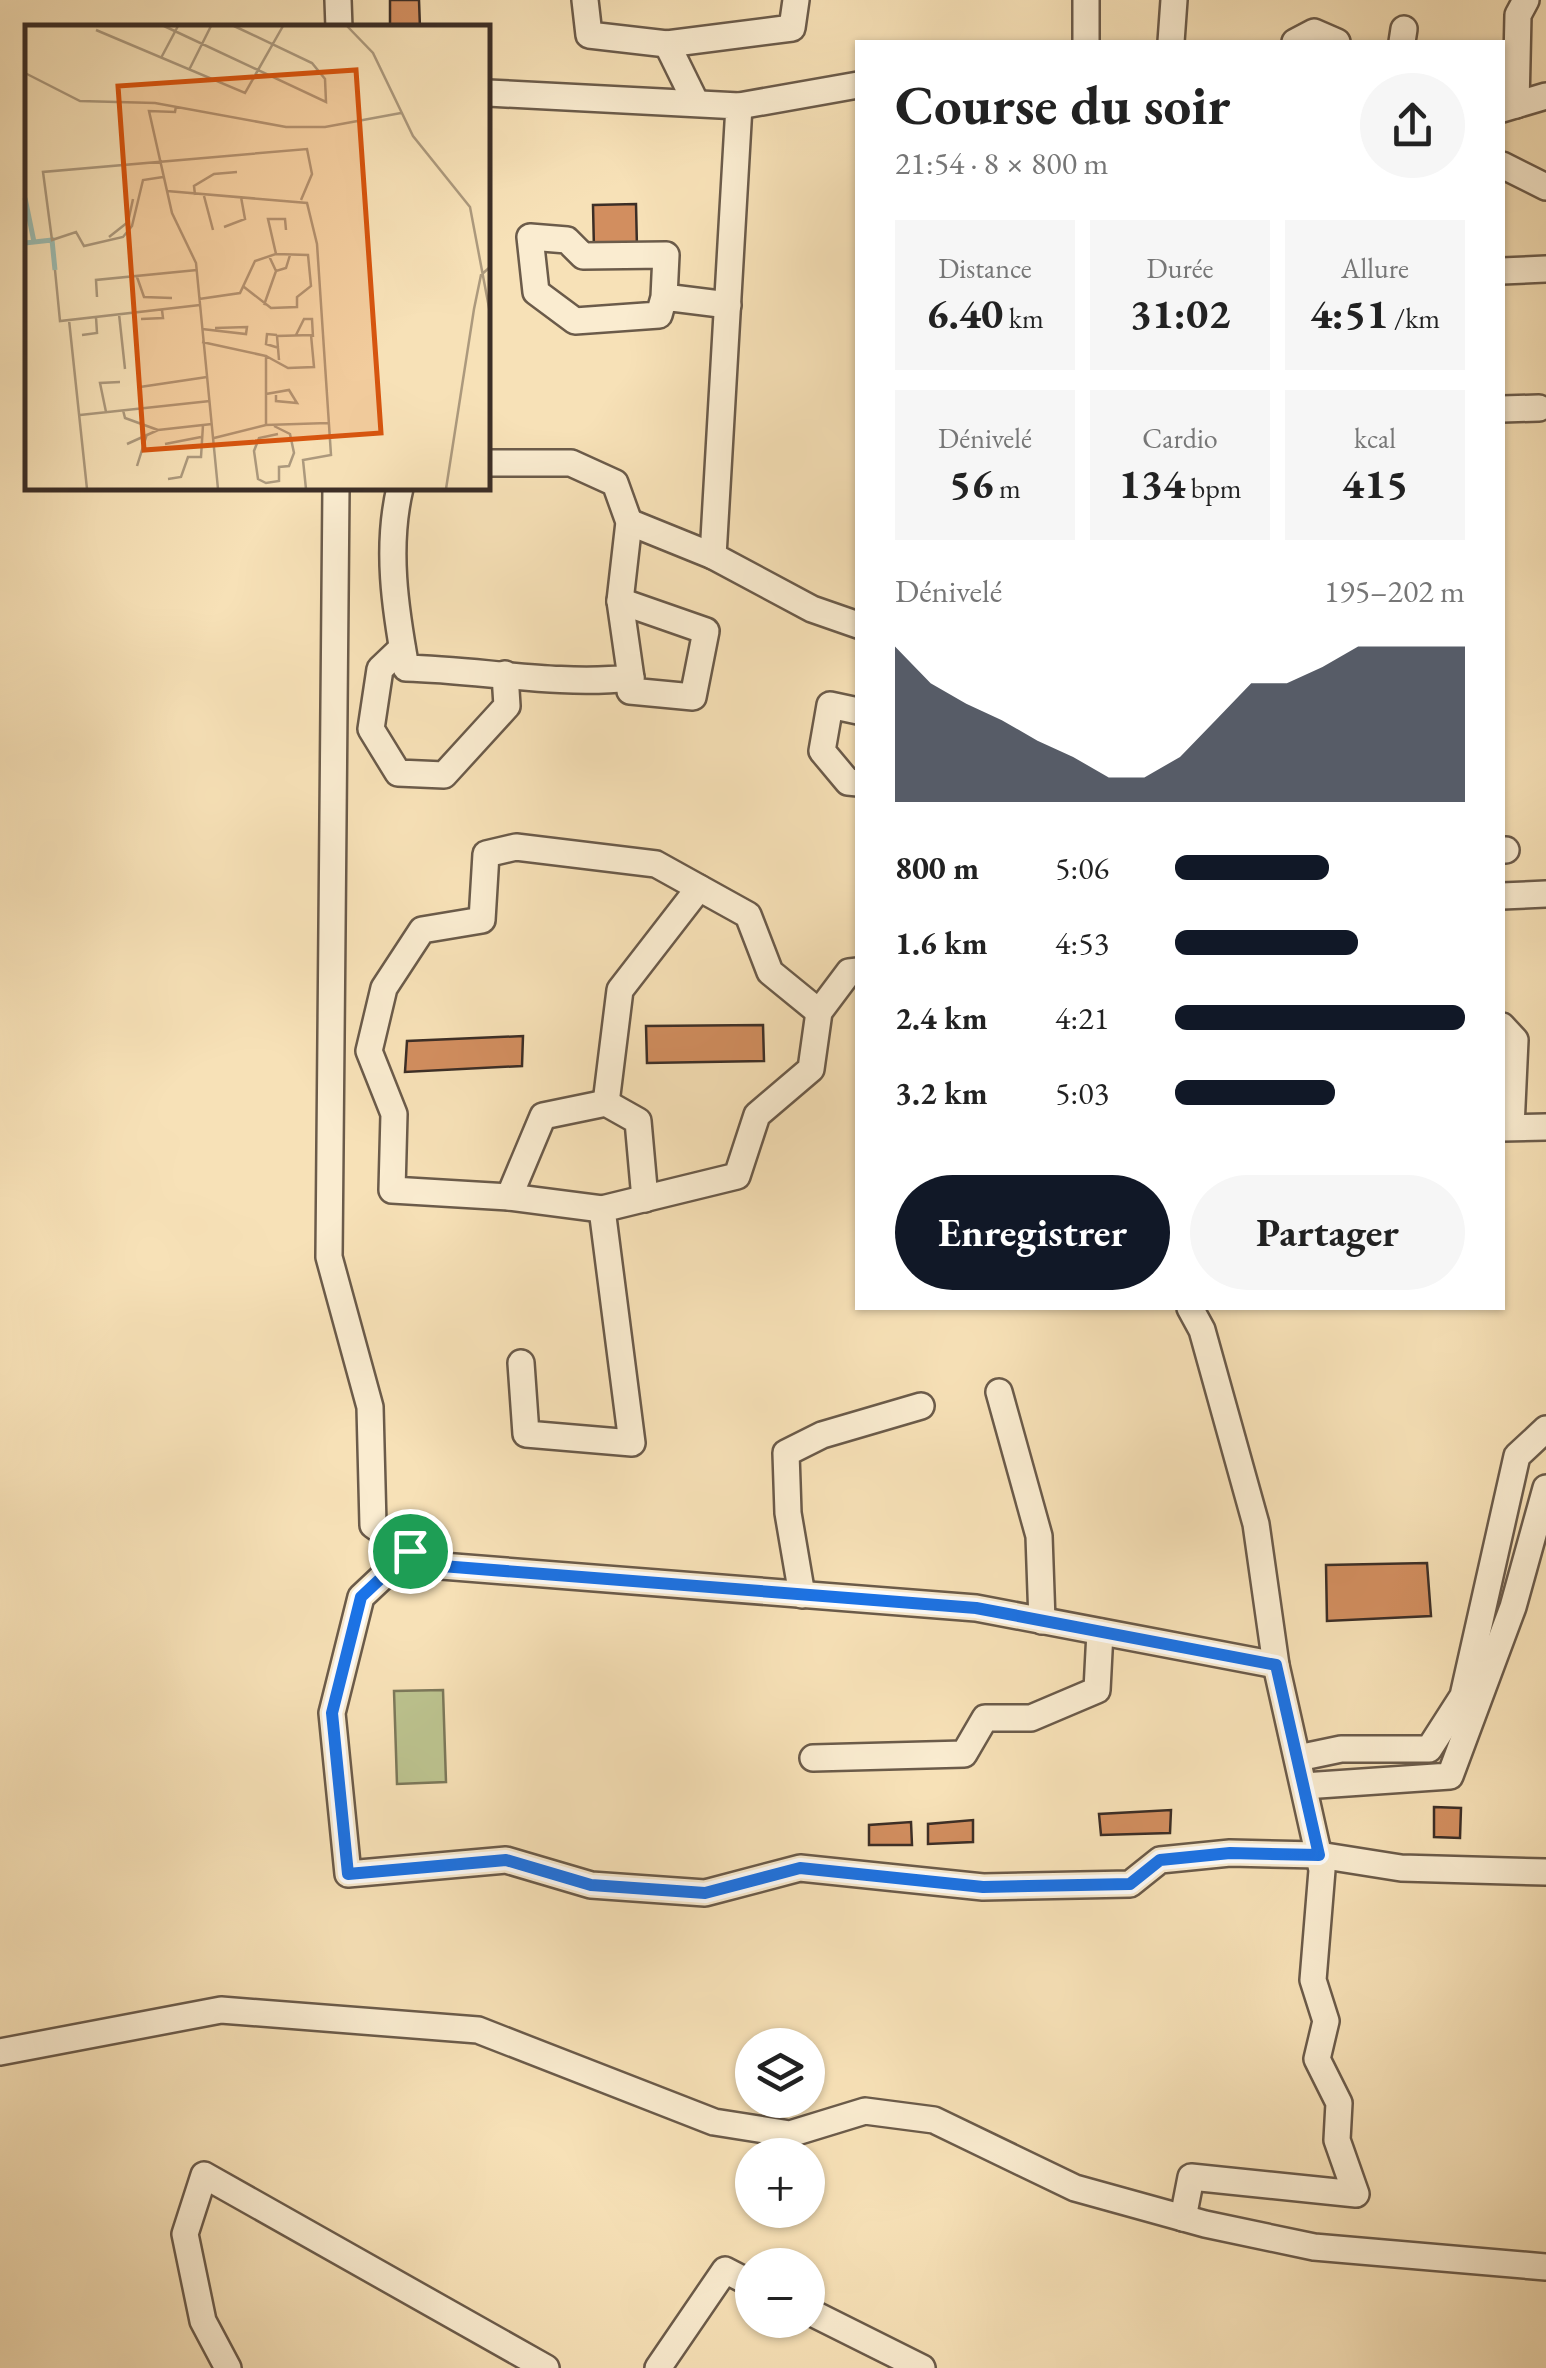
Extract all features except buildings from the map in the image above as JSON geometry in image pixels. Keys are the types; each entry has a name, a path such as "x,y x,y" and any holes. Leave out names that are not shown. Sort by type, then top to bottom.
{"street":[{"path":"338,0 339,25"},
{"path":"585,0 590,36 667,44 792,28 796,0"},
{"path":"1086,0 1086,40"},
{"path":"1171,40 1174,0"},
{"path":"1526,0 1518,14 1509,107 1546,96"},
{"path":"1299,40 1314,32 1332,40"},
{"path":"667,44 696,102"},
{"path":"490,94 739,106 855,85"},
{"path":"713,556 739,106"},
{"path":"1505,166 1546,187"},
{"path":"530,238 566,240 583,256 666,255 664,298 658,315 575,321 536,292 530,238"},
{"path":"1505,271 1546,270"},
{"path":"664,298 728,304"},
{"path":"1505,409 1539,408"},
{"path":"490,463 572,463 614,483 629,522 620,601 630,692 693,697 706,631 620,601"},
{"path":"336,490 329,1257 370,1408 373,1525 429,1565 976,1608 1276,1665"},
{"path":"400,490 392,524 406,668 506,674 578,684 631,678"},
{"path":"629,522 713,556 812,608 855,624"},
{"path":"402,648 380,668 371,729 398,773 444,775 507,706 506,674"},
{"path":"855,710 830,705 822,751 848,782 855,783"},
{"path":"819,1012 770,972 748,915 656,864 516,847 486,854 482,920 422,930 384,988 369,1051 394,1114 392,1190 508,1197 602,1209 737,1176 756,1114 811,1069 819,1012 850,972 855,971"},
{"path":"606,1103 620,990 699,888"},
{"path":"1505,896 1546,894"},
{"path":"1505,1030 1514,1040 1507,1128 1546,1127"},
{"path":"508,1197 543,1116 606,1103 638,1121 645,1199"},
{"path":"521,1363 526,1434 632,1443 602,1209"},
{"path":"1183,2218 1192,2177 1356,2194 1337,2140 1339,2103 1317,2060 1326,2022 1313,1980 1319,1855 1276,1665 1256,1524 1202,1330 1191,1310"},
{"path":"999,1392 1039,1536 1042,1621"},
{"path":"802,1594 788,1513 786,1453 822,1435 921,1406"},
{"path":"1298,1758 1341,1749 1430,1749 1462,1696 1518,1456 1546,1429"},
{"path":"1304,1786 1450,1776 1513,1607 1546,1488"},
{"path":"410,1551 361,1597 332,1713 348,1874 506,1860 591,1885 705,1893 800,1868 983,1887 1130,1884 1160,1860 1230,1853 1319,1855 1401,1868 1546,1872"},
{"path":"813,1758 964,1754 986,1718 1031,1718 1096,1690 1100,1632"},
{"path":"0,2052 221,2010 478,2030 714,2122 790,2134 865,2110 934,2120 1074,2188 1183,2218 1314,2247 1546,2268"},
{"path":"228,2368 203,2321 185,2234 204,2175 546,2368"},
{"path":"658,2368 725,2270 735,2275"},
{"path":"825,2320 922,2368"}],"green space":[{"path":"443,1690 446,1782 397,1784 394,1691"}],"route":[{"path":"410,1551 429,1565 976,1608 1276,1665 1319,1855 1230,1853 1160,1860 1130,1884 983,1887 800,1868 705,1893 591,1885 506,1860 434,1870 348,1874 332,1713 361,1597 410,1551"}]}
